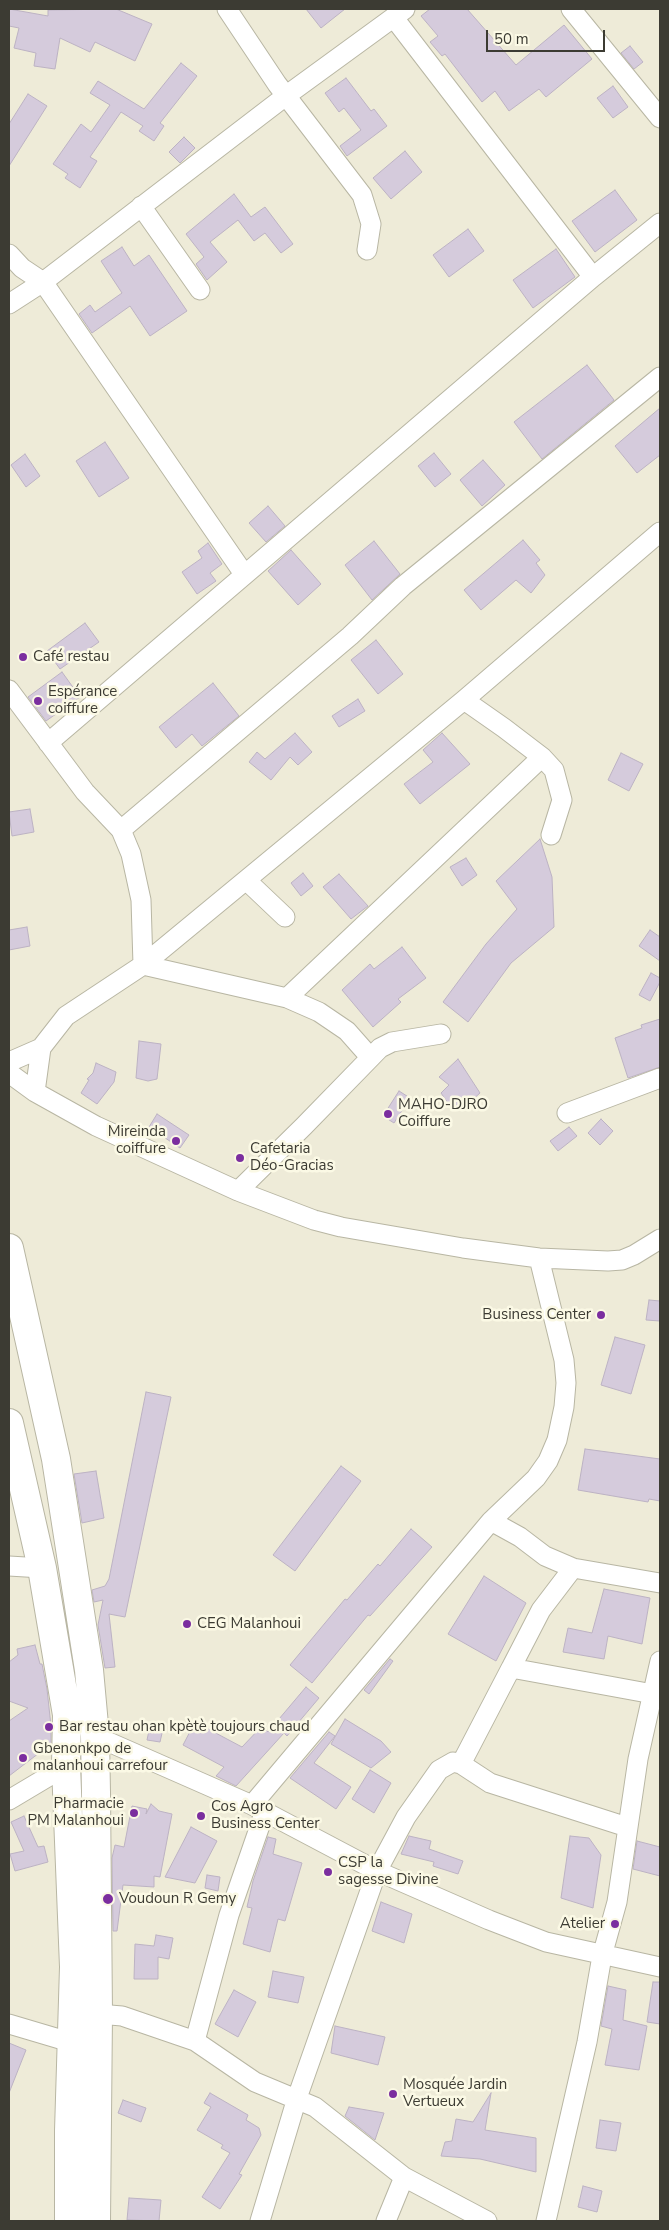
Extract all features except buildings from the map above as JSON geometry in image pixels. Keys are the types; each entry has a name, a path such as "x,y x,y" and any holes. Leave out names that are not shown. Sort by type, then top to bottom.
{"main road":[{"path":"9,1248 56,1459 89,1670 95,1736 98,2014 96,2221"},
{"path":"9,1423 42,1568 63,1686 66,1715 66,1766 74,1967 69,2131 69,2221"}],"street":[{"path":"227,9 278,84 362,195 371,224 367,250"},
{"path":"579,12 660,118"},
{"path":"9,304 43,282 287,95 400,13 593,277"},
{"path":"141,206 200,290"},
{"path":"48,743 593,277 660,223"},
{"path":"9,254 22,268 43,282 244,574"},
{"path":"121,830 350,636 403,586 660,377"},
{"path":"9,1062 41,1048 66,1016 143,965 464,700 660,532"},
{"path":"9,690 85,792 121,830 131,854 141,900 143,965"},
{"path":"464,700 542,757 554,770 562,800 551,835"},
{"path":"287,998 542,757"},
{"path":"246,880 285,917"},
{"path":"143,965 287,998 320,1012 347,1031 370,1057"},
{"path":"238,1191 380,1048 392,1042 441,1034"},
{"path":"36,1092 41,1048"},
{"path":"9,1073 36,1092 96,1126 238,1191 314,1220 341,1227 463,1248 539,1258 608,1261 622,1260 660,1239"},
{"path":"567,1114 660,1078"},
{"path":"195,2041 258,1810 491,1521 536,1478 548,1461 557,1440 564,1407 566,1383 564,1360 539,1258"},
{"path":"491,1521 520,1537 545,1556 573,1568 660,1583"},
{"path":"9,1566 42,1568"},
{"path":"461,1764 541,1610 573,1568"},
{"path":"546,2221 586,2042 602,1956 617,1902 625,1859 627,1826 638,1759 655,1700 660,1661"},
{"path":"511,1668 655,1700"},
{"path":"95,1736 258,1810 377,1871 546,1942 602,1956 660,1967"},
{"path":"260,2221 297,2098 377,1871 406,1817 439,1770 453,1762 461,1764 490,1783 627,1826"},
{"path":"9,1800 66,1766"},
{"path":"98,2014 122,2016 195,2041 255,2082 297,2098 314,2107 404,2177 487,2221"},
{"path":"9,2024 73,2043"},
{"path":"386,2221 404,2177"}],"place":[{"name":"Café restau","path":"23,657"},
{"name":"Espérance coiffure","path":"38,701"},
{"name":"MAHO-DJRO Coiffure","path":"388,1114"},
{"name":"Mireinda coiffure","path":"176,1141"},
{"name":"Cafetaria Déo-Gracias","path":"240,1158"},
{"name":"Business Center","path":"601,1315"},
{"name":"CEG Malanhoui","path":"187,1624"},
{"name":"Bar restau ohan kpètè toujours chaud","path":"49,1727"},
{"name":"Gbenonkpo de malanhoui carrefour","path":"23,1758"},
{"name":"Pharmacie PM Malanhoui","path":"134,1813"},
{"name":"Cos Agro Business Center","path":"201,1816"},
{"name":"CSP la sagesse Divine","path":"328,1872"},
{"name":"Voudoun R Gemy","path":"108,1899"},
{"name":"Atelier","path":"615,1924"},
{"name":"Mosquée Jardin Vertueux","path":"393,2094"}]}
